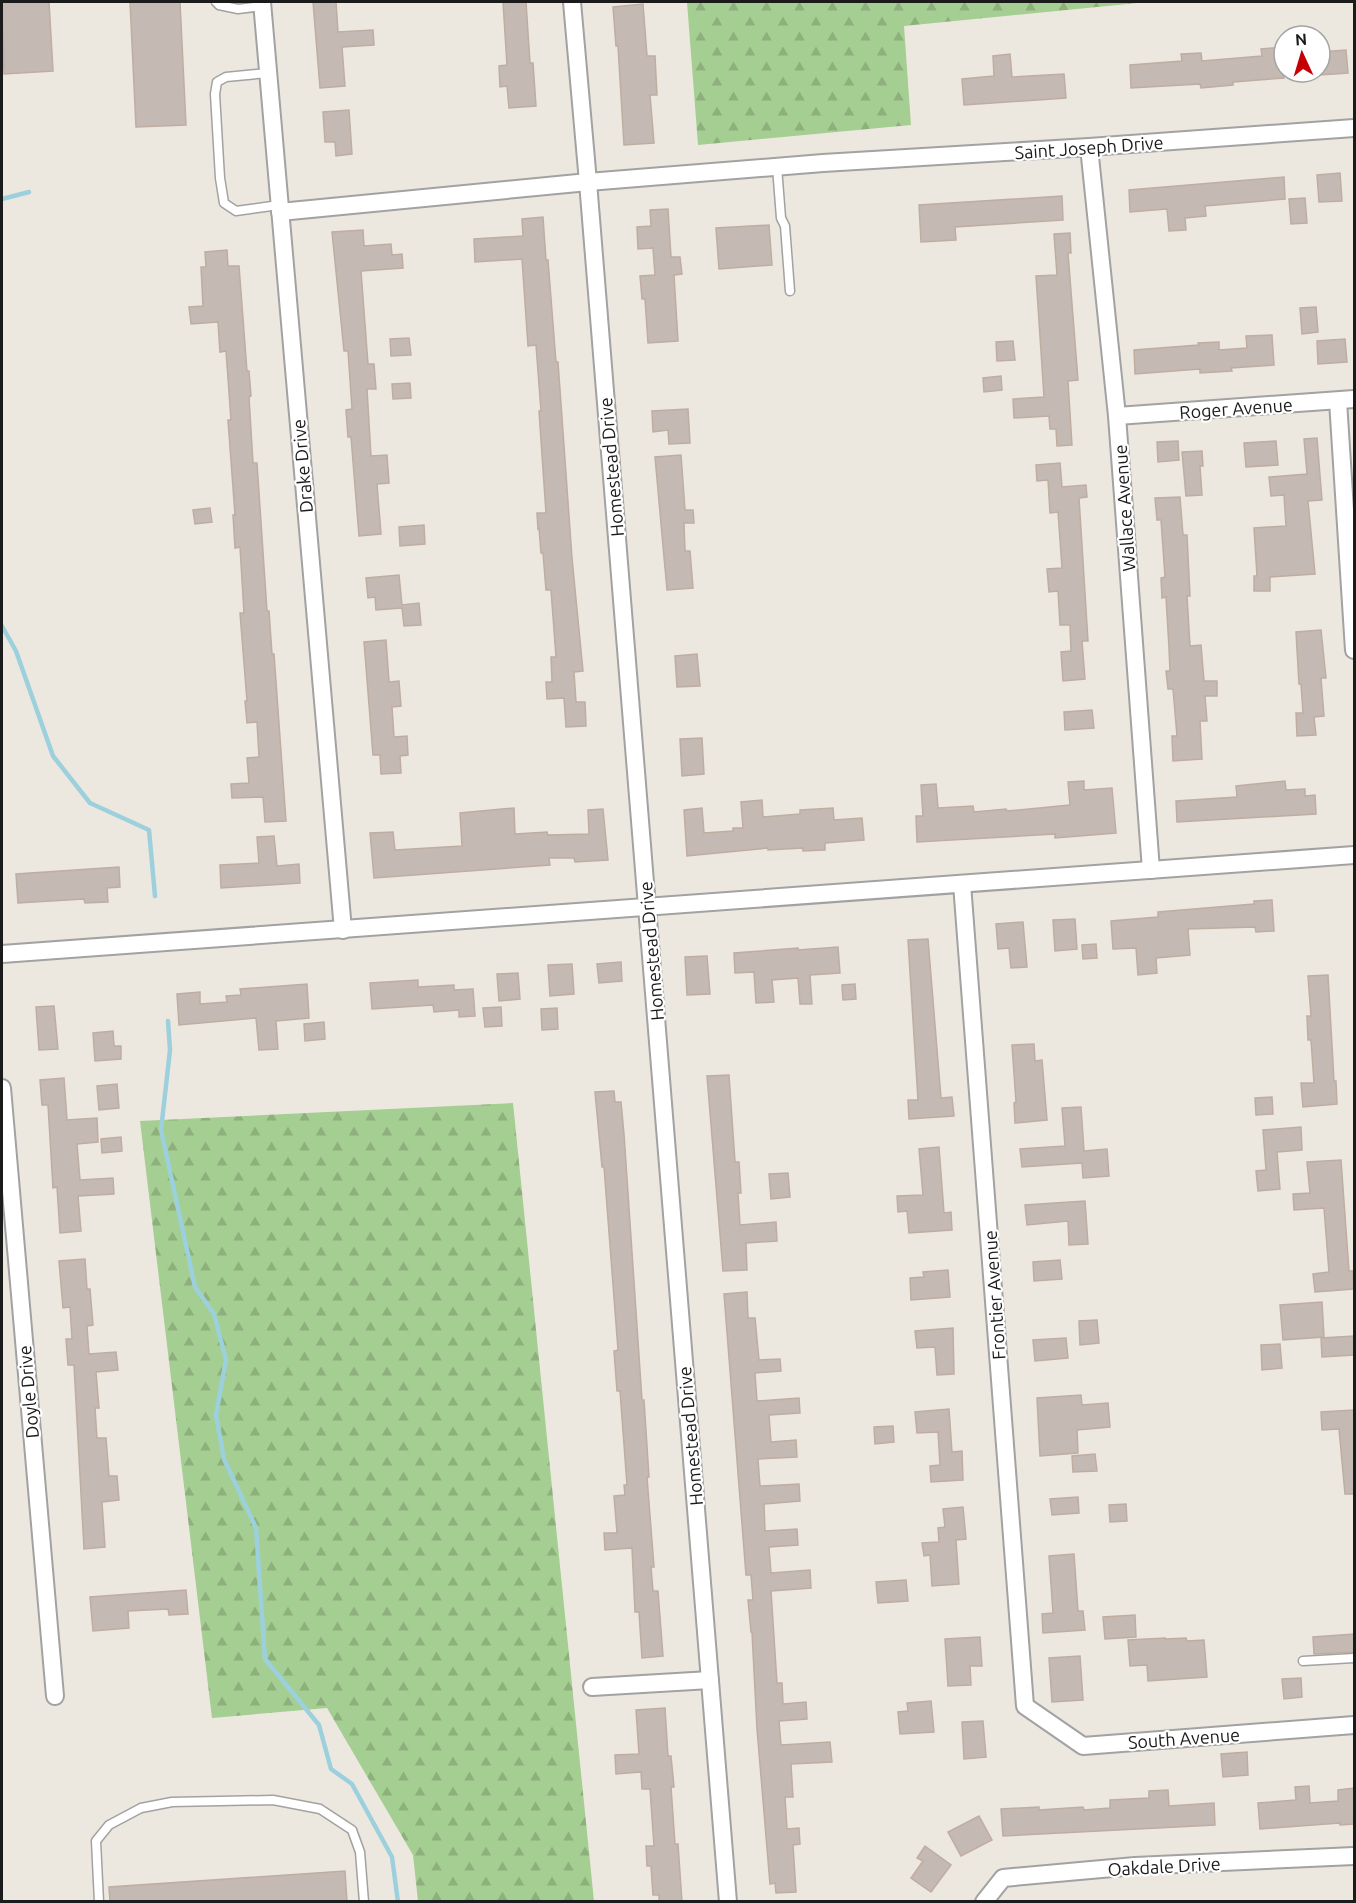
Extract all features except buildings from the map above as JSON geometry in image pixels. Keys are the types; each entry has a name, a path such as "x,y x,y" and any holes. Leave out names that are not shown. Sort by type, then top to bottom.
{"street":[{"name":"Homestead Drive","path":"572,2 728,1902"},
{"name":"Drake Drive","path":"262,4 343,930"},
{"name":"Saint Joseph Drive","path":"280,209 823,163 1354,128"},
{"name":"Wallace Avenue","path":"1089,147 1117,416 1151,870"},
{"name":"Roger Avenue","path":"1117,416 1346,400"},
{"path":"1346,400 1354,650"},
{"path":"2,954 1354,855"},
{"name":"Frontier Avenue","path":"962,884 1025,1706"},
{"name":"Doyle Drive","path":"2,1088 55,1696"},
{"path":"592,1687 710,1680"},
{"name":"South Avenue","path":"1025,1706 1083,1746 1354,1725"},
{"name":"Oakdale Drive","path":"984,1902 1003,1878 1135,1866 1354,1856"}],"lane":[{"path":"216,2 219,5 238,9 262,4"},
{"path":"268,73 226,77 217,82 215,94 220,178 224,203 236,211 280,209"},
{"path":"777,167 781,218 785,226 790,291"},
{"path":"1303,1661 1354,1658"},
{"path":"99,1902 96,1841 109,1825 141,1808 172,1802 273,1800 320,1809 352,1830 360,1852 364,1902"}],"green space":[{"path":"687,2 1148,2 904,26 911,125 698,145"},
{"path":"513,1103 594,1901 418,1901 413,1855 327,1708 212,1718 140,1121"}],"waterway":[{"path":"2,199 29,192"},
{"path":"2,626 16,651 53,756 90,803 149,830 155,896"},
{"path":"168,1021 170,1050 161,1130 195,1287 214,1314 226,1360 216,1415 224,1459 256,1528 265,1659 319,1725 331,1769 352,1784 392,1857 398,1902"}]}
